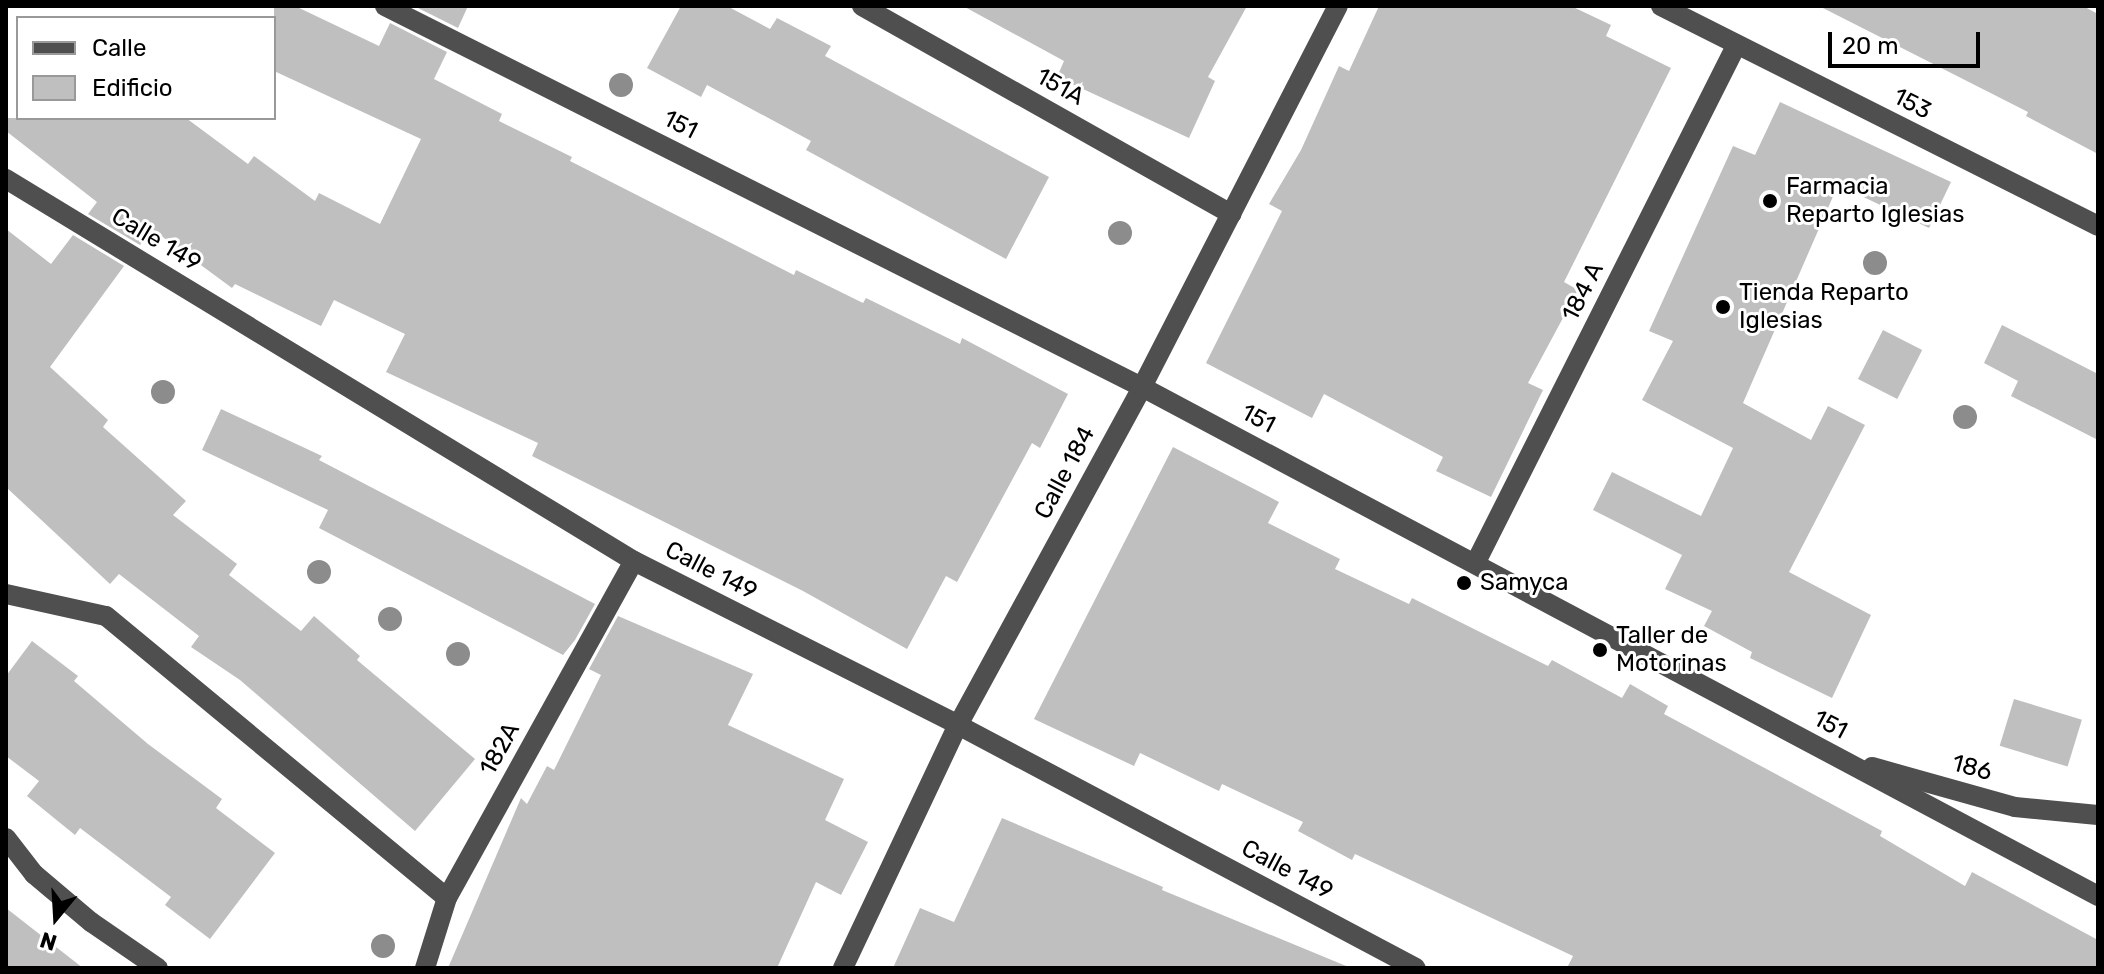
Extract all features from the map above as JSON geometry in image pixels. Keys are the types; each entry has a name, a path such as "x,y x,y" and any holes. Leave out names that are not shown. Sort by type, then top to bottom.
{"street":[{"name":"151","path":"385,6 1142,387 1476,562 1834,757 2098,896"},
{"name":"151A","path":"862,6 1231,214"},
{"name":"Calle 184","path":"843,968 958,725 1142,387 1338,6"},
{"name":"153","path":"1661,6 2098,226"},
{"name":"184 A","path":"1476,562 1736,46"},
{"name":"Calle 149","path":"6,179 634,561 958,725 1416,968"},
{"name":"182А","path":"425,968 447,898 634,561"},
{"path":"6,594 106,616 447,898"},
{"name":"186","path":"1834,757 2015,807 2098,815"},
{"path":"6,838 34,874 91,922 158,968"}],"building":[{"path":"274,6 295,6 379,46 390,23 447,52 434,79 502,114 499,121 572,157 570,161 794,275 796,270 863,303 866,298 960,344 962,338 1068,394 1040,448 1032,443 957,582 946,576 907,649 803,591 532,456 538,443 386,372 405,334 334,300 321,326 235,284 232,288 152,229 140,245 88,214 97,202 6,131 6,118 189,120 248,164 254,156 315,201 319,193 380,224 421,139 276,72"},
{"path":"414,6 468,6 458,28"},
{"path":"681,6 727,6 770,29 777,18 831,46 825,56 1049,177 1006,259 806,150 811,141 707,85 701,97 647,68"},
{"path":"963,6 1247,6 1208,77 1215,81 1189,138 1057,77 1064,61"},
{"path":"1379,6 1571,6 1611,25 1606,36 1671,68 1564,282 1578,290 1528,383 1543,390 1491,497 1436,471 1443,457 1324,394 1312,418 1206,363 1282,211 1269,204 1301,150 1339,66 1349,71"},
{"path":"1819,6 2083,6 2098,14 2098,154 2026,116 2028,112"},
{"path":"1780,102 1951,182 1929,228 1838,185 1743,403 1811,440 1828,406 1865,425 1789,572 1871,615 1832,698 1750,658 1752,652 1704,626 1712,611 1665,589 1682,555 1593,510 1612,472 1701,516 1733,448 1642,400 1673,341 1649,331 1733,146 1755,155"},
{"path":"6,229 51,264 73,235 124,266 50,367 108,420 103,427 186,501 173,515 237,564 229,575 301,631 314,616 360,656 357,660 475,759 415,831 240,680 191,647 199,636 119,574 110,584 7,488"},
{"path":"2002,325 2098,374 2098,440 2011,396 2018,381 1984,363"},
{"path":"1883,330 1922,350 1897,399 1858,379"},
{"path":"221,409 322,456 319,460 595,604 575,640 563,655 319,528 328,510 202,450"},
{"path":"1173,447 1279,502 1268,523 1340,559 1335,569 1409,604 1412,598 1548,666 1552,660 1622,698 1630,684 1668,706 1664,714 1882,831 1880,836 1965,886 1972,872 2098,940 2098,968 1567,968 1573,956 1355,854 1352,860 1298,831 1303,822 1222,784 1219,791 1140,753 1134,766 1034,719"},
{"path":"618,616 753,674 728,725 844,779 825,820 868,842 841,895 816,882 777,968 448,968 521,798 527,804 547,766 554,770 601,675 589,669"},
{"path":"32,641 78,676 74,681 148,744 222,799 216,808 275,853 210,939 165,905 171,897 80,828 75,835 27,796 39,781 6,756 6,676"},
{"path":"2014,699 2082,720 2068,767 2000,746"},
{"path":"1002,818 1163,887 1162,890 1351,968 893,968 920,908 954,922"},
{"path":"6,908 83,968 6,968"}],"place":[{"name":"Farmacia Reparto Iglesias","path":"1770,201"},
{"name":"Tienda Reparto Iglesias","path":"1723,307"},
{"name":"Samyca","path":"1464,583"},
{"name":"Taller de Motorinas","path":"1600,650"}]}
